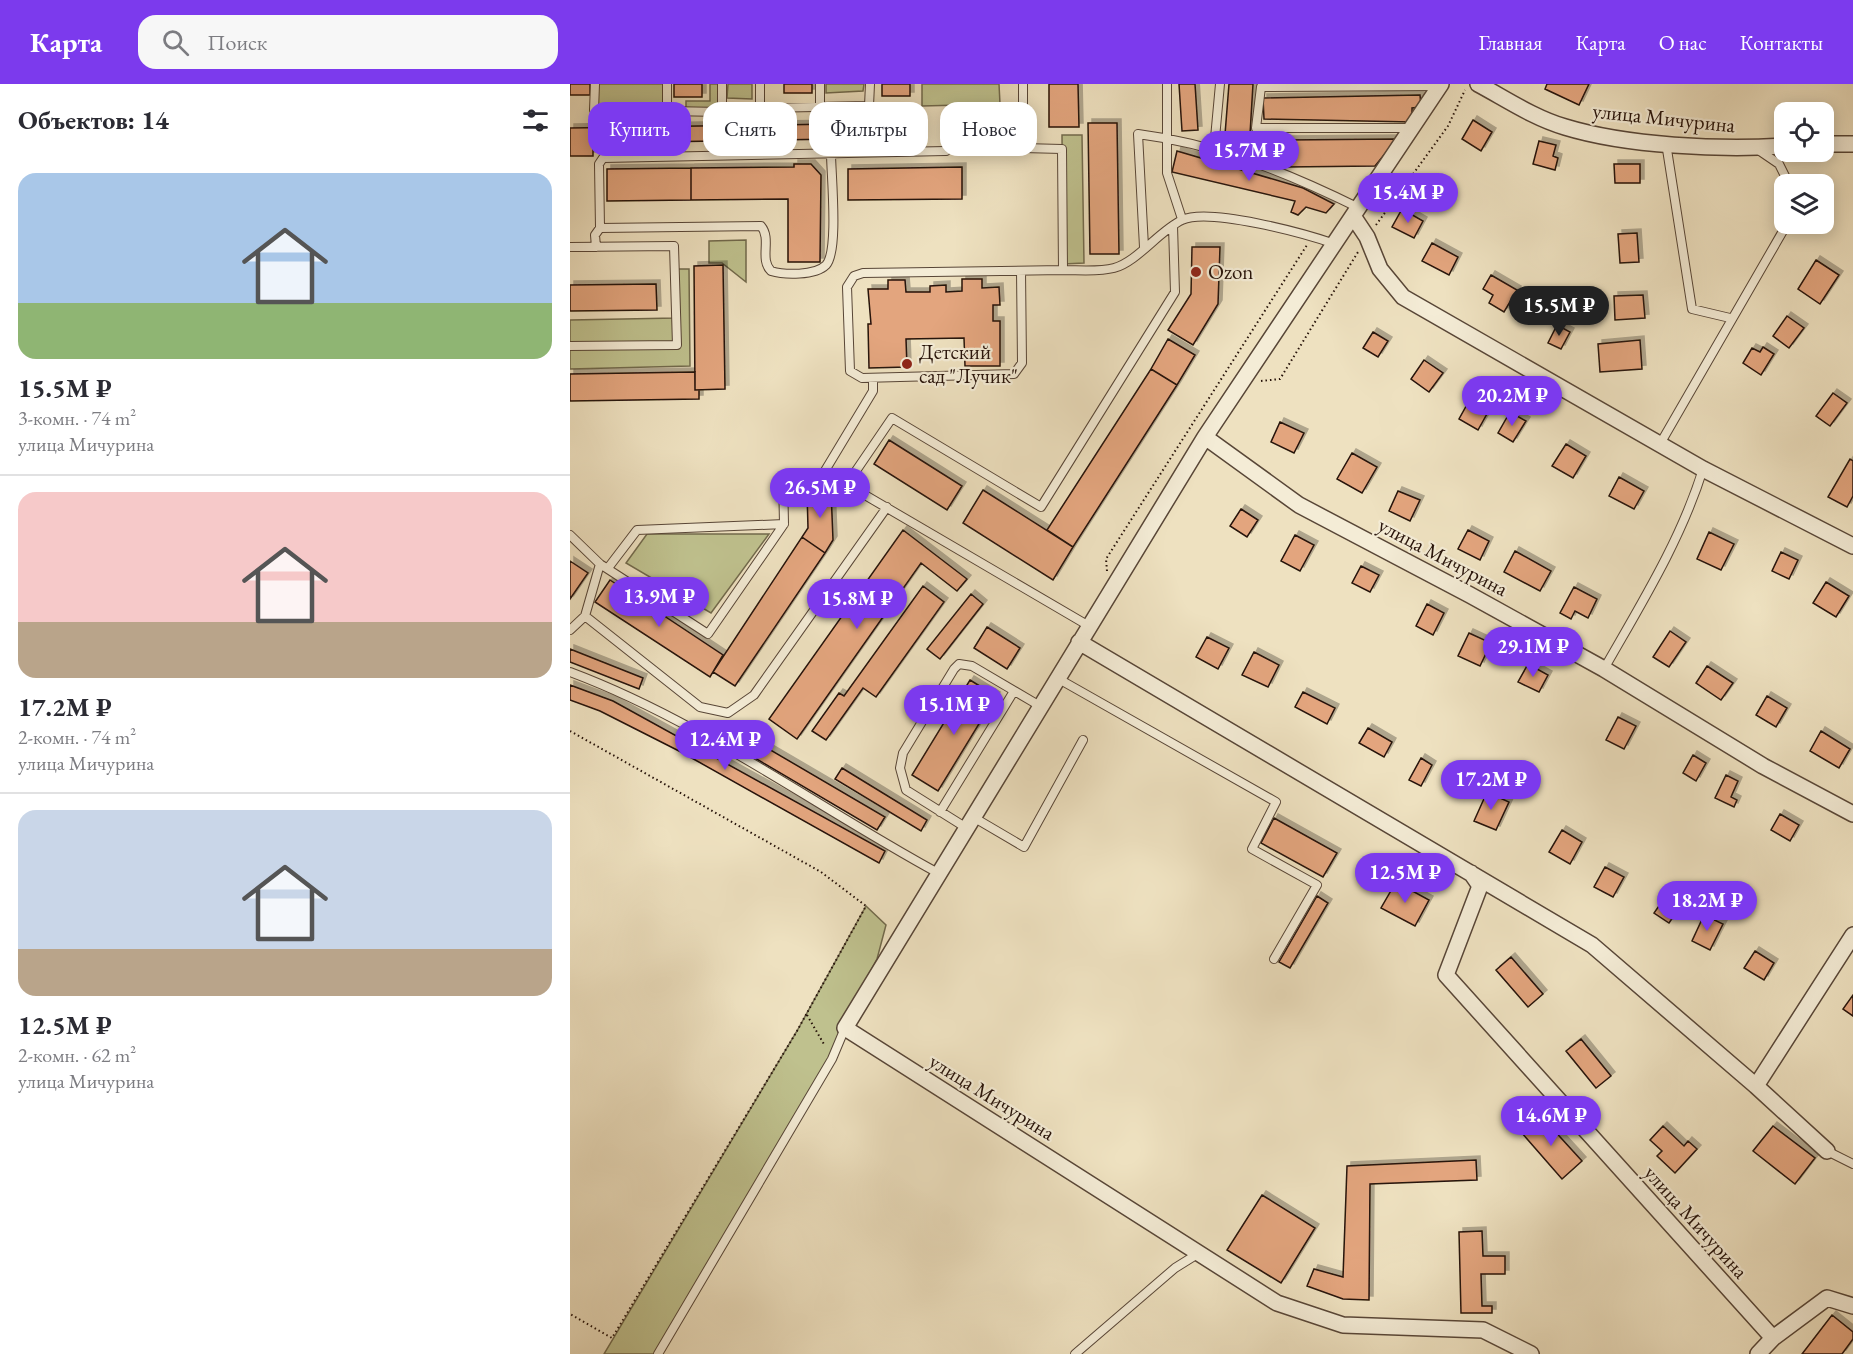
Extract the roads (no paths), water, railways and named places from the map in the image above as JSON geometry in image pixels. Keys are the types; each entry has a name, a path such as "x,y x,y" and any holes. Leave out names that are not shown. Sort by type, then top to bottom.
{"street":[{"name":"улица Мичурина","path":"1478,84 1564,127 1617,138 1666,143 1756,148 1774,147"},
{"path":"844,1028 1206,437 1414,128 1440,85"},
{"path":"1834,144 1853,144"},
{"path":"1356,212 1380,269 1403,297 1703,469 1853,546"},
{"name":"улица Мичурина","path":"1206,437 1299,506 1470,595 1604,669 1762,766 1853,814"},
{"path":"1079,642 1592,945 1756,1086 1827,1151"},
{"name":"улица Мичурина","path":"1471,873 1480,886 1446,975 1773,1338"},
{"path":"1756,1086 1853,935"},
{"name":"улица Мичурина","path":"844,1028 1277,1303 1342,1325 1483,1330 1531,1354"},
{"path":"1758,1354 1773,1338 1827,1298 1853,1306"}],"lane":[{"path":"594,102 595,84"},
{"path":"667,84 667,102"},
{"path":"722,102 723,84"},
{"path":"760,84 760,102"},
{"path":"820,84 820,102"},
{"path":"868,102 870,84"},
{"path":"1023,84 1023,148 1062,148 1063,270"},
{"path":"1167,84 1169,138 1167,173 1182,219"},
{"path":"1214,149 1220,84"},
{"path":"1414,128 1256,128 1261,87 1440,85"},
{"path":"1144,247 1138,134 1169,138 1214,149 1296,177 1356,212"},
{"path":"1666,143 1692,309 1730,318"},
{"path":"1756,148 1779,164 1784,174"},
{"path":"596,247 596,235 600,228 599,164 603,158 809,153"},
{"path":"600,228 761,226 766,236 766,263 771,272 816,271 826,265 832,245 831,156"},
{"path":"1021,271 1022,363 1018,372 1008,376 873,378 855,376 849,364 848,287 854,276 863,273 1113,268 1125,262 1182,219 1207,216 1298,232 1335,244"},
{"path":"847,484 892,418 1041,507 1175,292 1173,226"},
{"path":"1660,444 1780,234"},
{"path":"570,247 674,246 677,345 570,346"},
{"path":"823,474 873,391 873,378"},
{"path":"1604,669 1660,572 1695,495 1703,469"},
{"path":"570,535 600,564 708,634 784,524 783,476 829,474 1089,626"},
{"path":"585,616 700,706 728,712 754,695 887,507"},
{"path":"608,568 637,530 784,524"},
{"path":"570,630 585,616 600,564"},
{"path":"1040,706 972,666 959,664 903,753 900,768 906,790 940,812 969,821 1024,846 1083,740"},
{"path":"570,672 619,691 702,735 938,873"},
{"path":"1057,678 1276,802 1252,849 1317,885 1274,958"},
{"path":"940,812 1014,691"},
{"path":"658,1354 832,1059 844,1028"},
{"path":"1827,1151 1853,1164"},
{"path":"1075,1354 1175,1268 1199,1253"}],"place":[{"name":"Ozon","path":"1196,272"},
{"name":"Детский сад \"Лучик\"","path":"907,364"}]}
